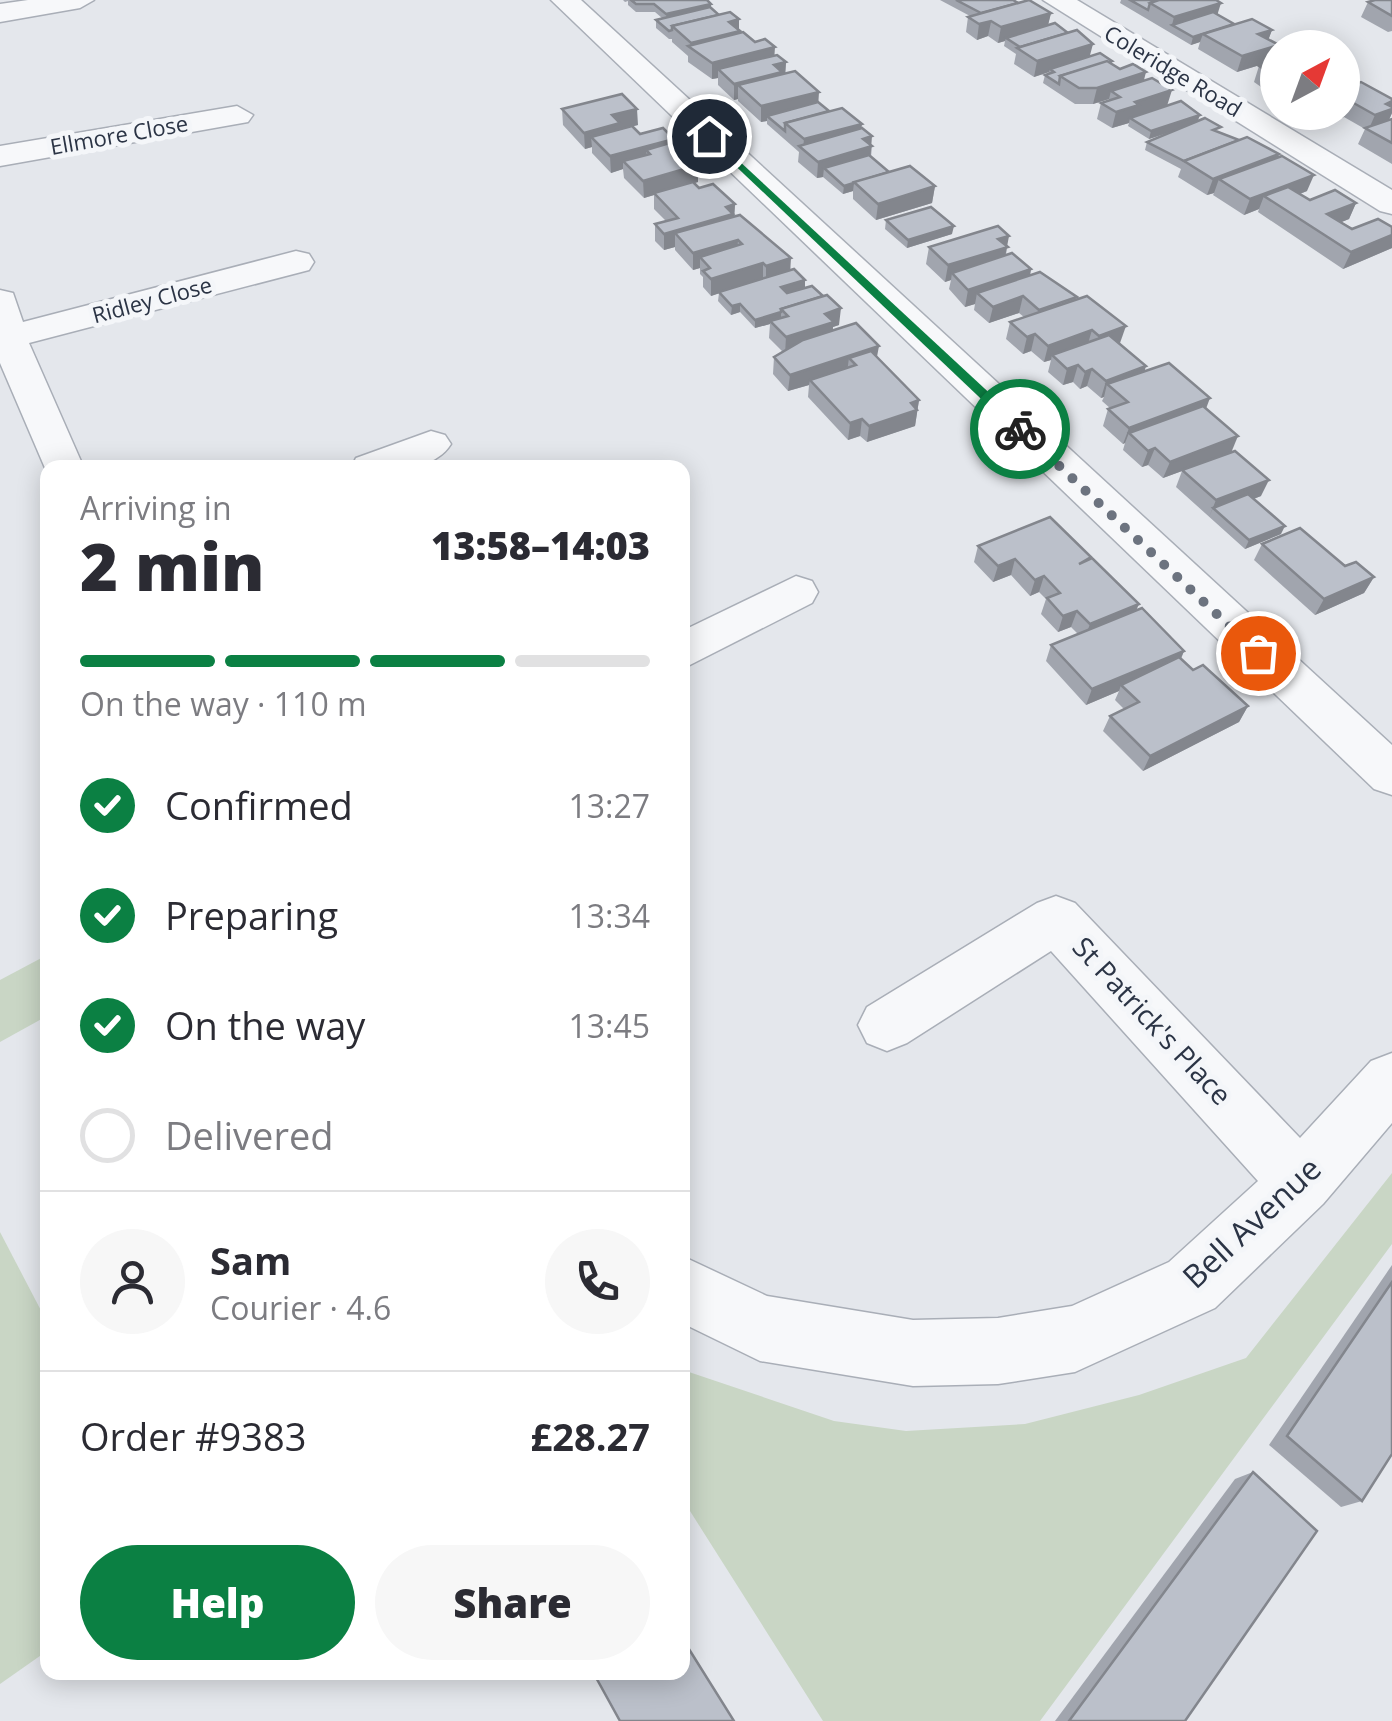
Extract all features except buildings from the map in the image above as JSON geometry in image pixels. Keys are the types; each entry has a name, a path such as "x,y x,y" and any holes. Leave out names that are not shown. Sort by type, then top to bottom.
{"street":[{"path":"0,13 80,0"},
{"path":"565,0 1392,776"},
{"name":"Coleridge Road","path":"1057,0 1392,204"},
{"name":"Ellmore Close","path":"0,156 237,115"},
{"name":"Ridley Close","path":"4,319 296,262"},
{"path":"4,319 61,460"},
{"path":"391,460 431,444"},
{"path":"690,648 796,592"},
{"name":"St Patrick's Place","path":"887,1025 1056,918 1302,1183"},
{"name":"Bell Avenue","path":"690,1292 760,1328 839,1343 914,1353 998,1351 1056,1342 1104,1326 1192,1285 1302,1183 1392,1080"}],"green space":[{"path":"40,959 40,1020 0,1042 0,980"},
{"path":"1392,1173 1392,1244 1040,1721 823,1721 690,1511 690,1372 834,1421 906,1431 1025,1424 1139,1395 1246,1358"},
{"path":"0,1232 40,1309 40,1656 0,1684"}],"way so far":[{"path":"1020,429 1258,653"}],"route":[{"path":"709,136 1020,429"}]}
